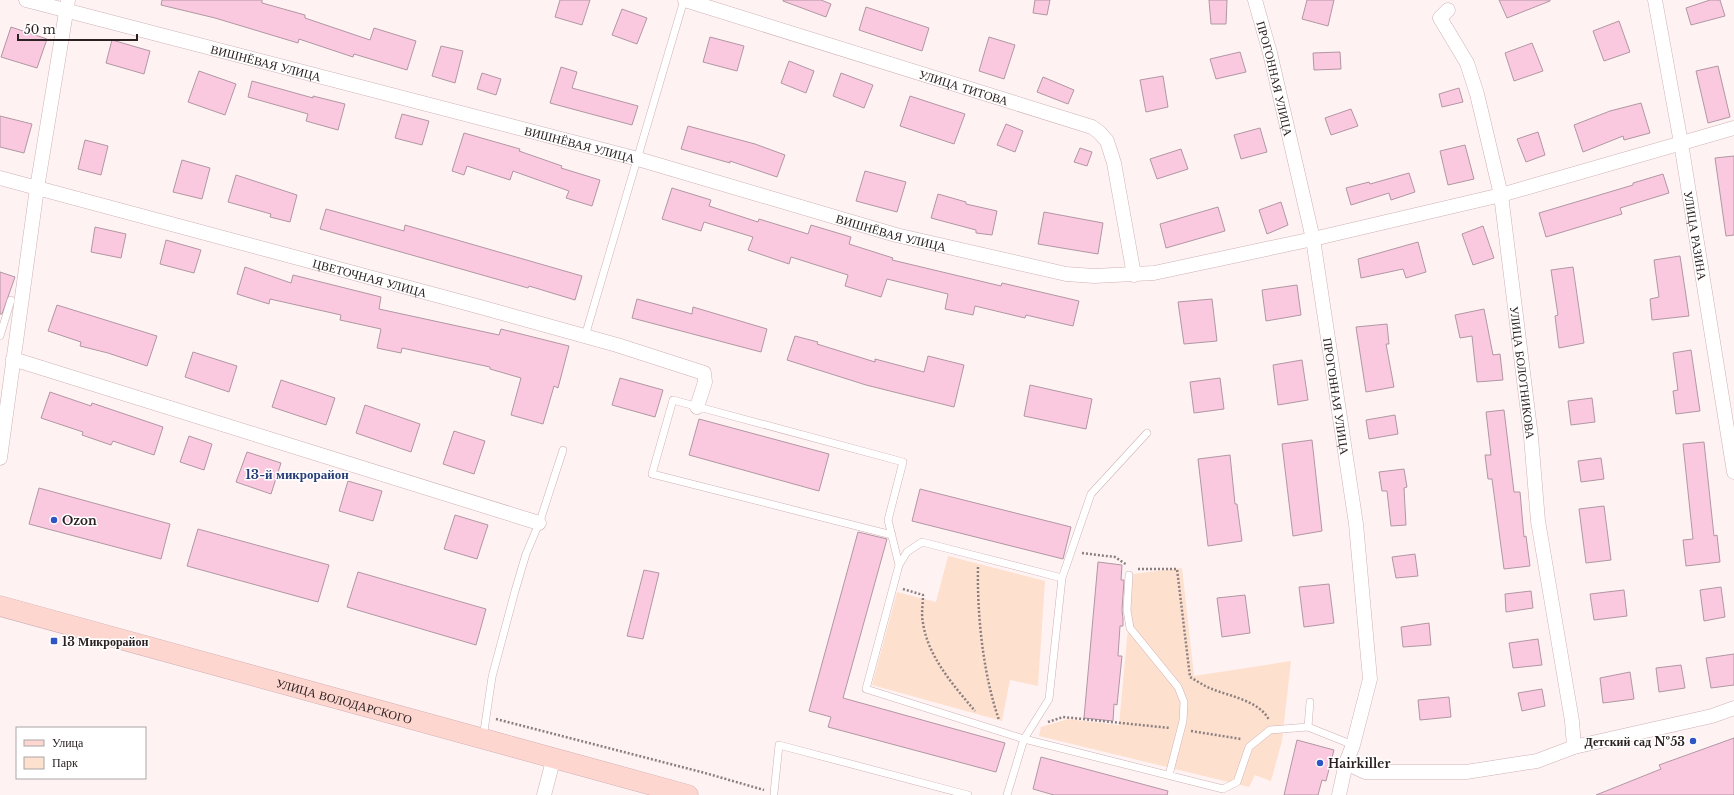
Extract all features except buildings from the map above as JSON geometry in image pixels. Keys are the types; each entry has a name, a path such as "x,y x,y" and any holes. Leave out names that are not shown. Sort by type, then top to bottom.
{"main road":[{"name":"УЛИЦА ВОЛОДАРСКОГО","path":"0,606 688,795"}],"street":[{"name":"ВИШНЁВАЯ УЛИЦА","path":"26,0 67,6 638,159 896,235 1066,274 1094,276 1154,273 1313,239 1501,195 1734,128"},
{"name":"УЛИЦА ТИТОВА","path":"684,0 1092,127 1099,132 1106,141 1114,163 1134,275"},
{"name":"ПРОГОННАЯ УЛИЦА","path":"1255,0 1270,53 1313,239 1356,524 1370,679 1353,745 1346,763 1339,795"},
{"name":"УЛИЦА РАЗИНА","path":"1655,0 1681,142 1734,472"},
{"path":"0,458 4,391 13,359 37,188 67,6"},
{"name":"УЛИЦА БОЛОТНИКОВА","path":"1448,10 1440,18 1467,63 1501,195 1531,437 1538,521 1572,721 1574,747"},
{"name":"ЦВЕТОЧНАЯ УЛИЦА","path":"0,178 585,336 704,373 705,382 697,407"},
{"path":"13,359 539,523"},
{"path":"1346,763 1365,772 1466,772 1537,761 1574,747 1712,716 1734,708"},
{"path":"544,795 554,757"}],"lane":[{"path":"585,336 684,0"},
{"path":"0,336 11,300"},
{"path":"892,535 652,474 673,400 903,462 888,520 892,535 899,565"},
{"path":"1007,795 1024,739 1050,699 1062,578 1091,494 1147,433"},
{"path":"483,739 492,677 515,591 526,554 539,523 563,450"},
{"path":"1062,578 922,542 907,552 899,565 866,689 1024,739 1223,789 1237,782 1249,747 1270,730 1308,727 1353,745"},
{"path":"1129,575 1127,610 1130,628 1178,687 1184,702 1184,721 1169,775"},
{"path":"1308,727 1310,702"},
{"path":"774,793 779,745 968,795"}],"path":[{"path":"1071,552 1115,557 1134,569 1177,569 1190,677 1211,689 1236,696 1259,709 1268,718 1270,730"},
{"path":"980,557 978,568 979,596 985,666 994,707 1002,732"},
{"path":"894,586 923,595 923,622 927,637 940,665 977,713"},
{"path":"486,717 705,773 774,793"},
{"path":"1032,727 1063,717 1181,729 1255,742"}],"green space":[{"path":"948,556 1045,581 1038,686 1010,680 1002,721 872,685 897,592 936,602"},
{"path":"1182,568 1194,676 1291,661 1282,741 1271,781 1255,775 1249,787 1039,736 1041,727 1068,719 1119,725 1133,574"}],"place":[{"name":"Ozon","path":"54,520"},
{"name":"13 Микрорайон","path":"54,641"},
{"name":"Детский сад №53","path":"1693,741"},
{"name":"Hairkiller","path":"1320,763"}],"district":[{"name":"13-й микрорайон","path":"297,474"}]}
